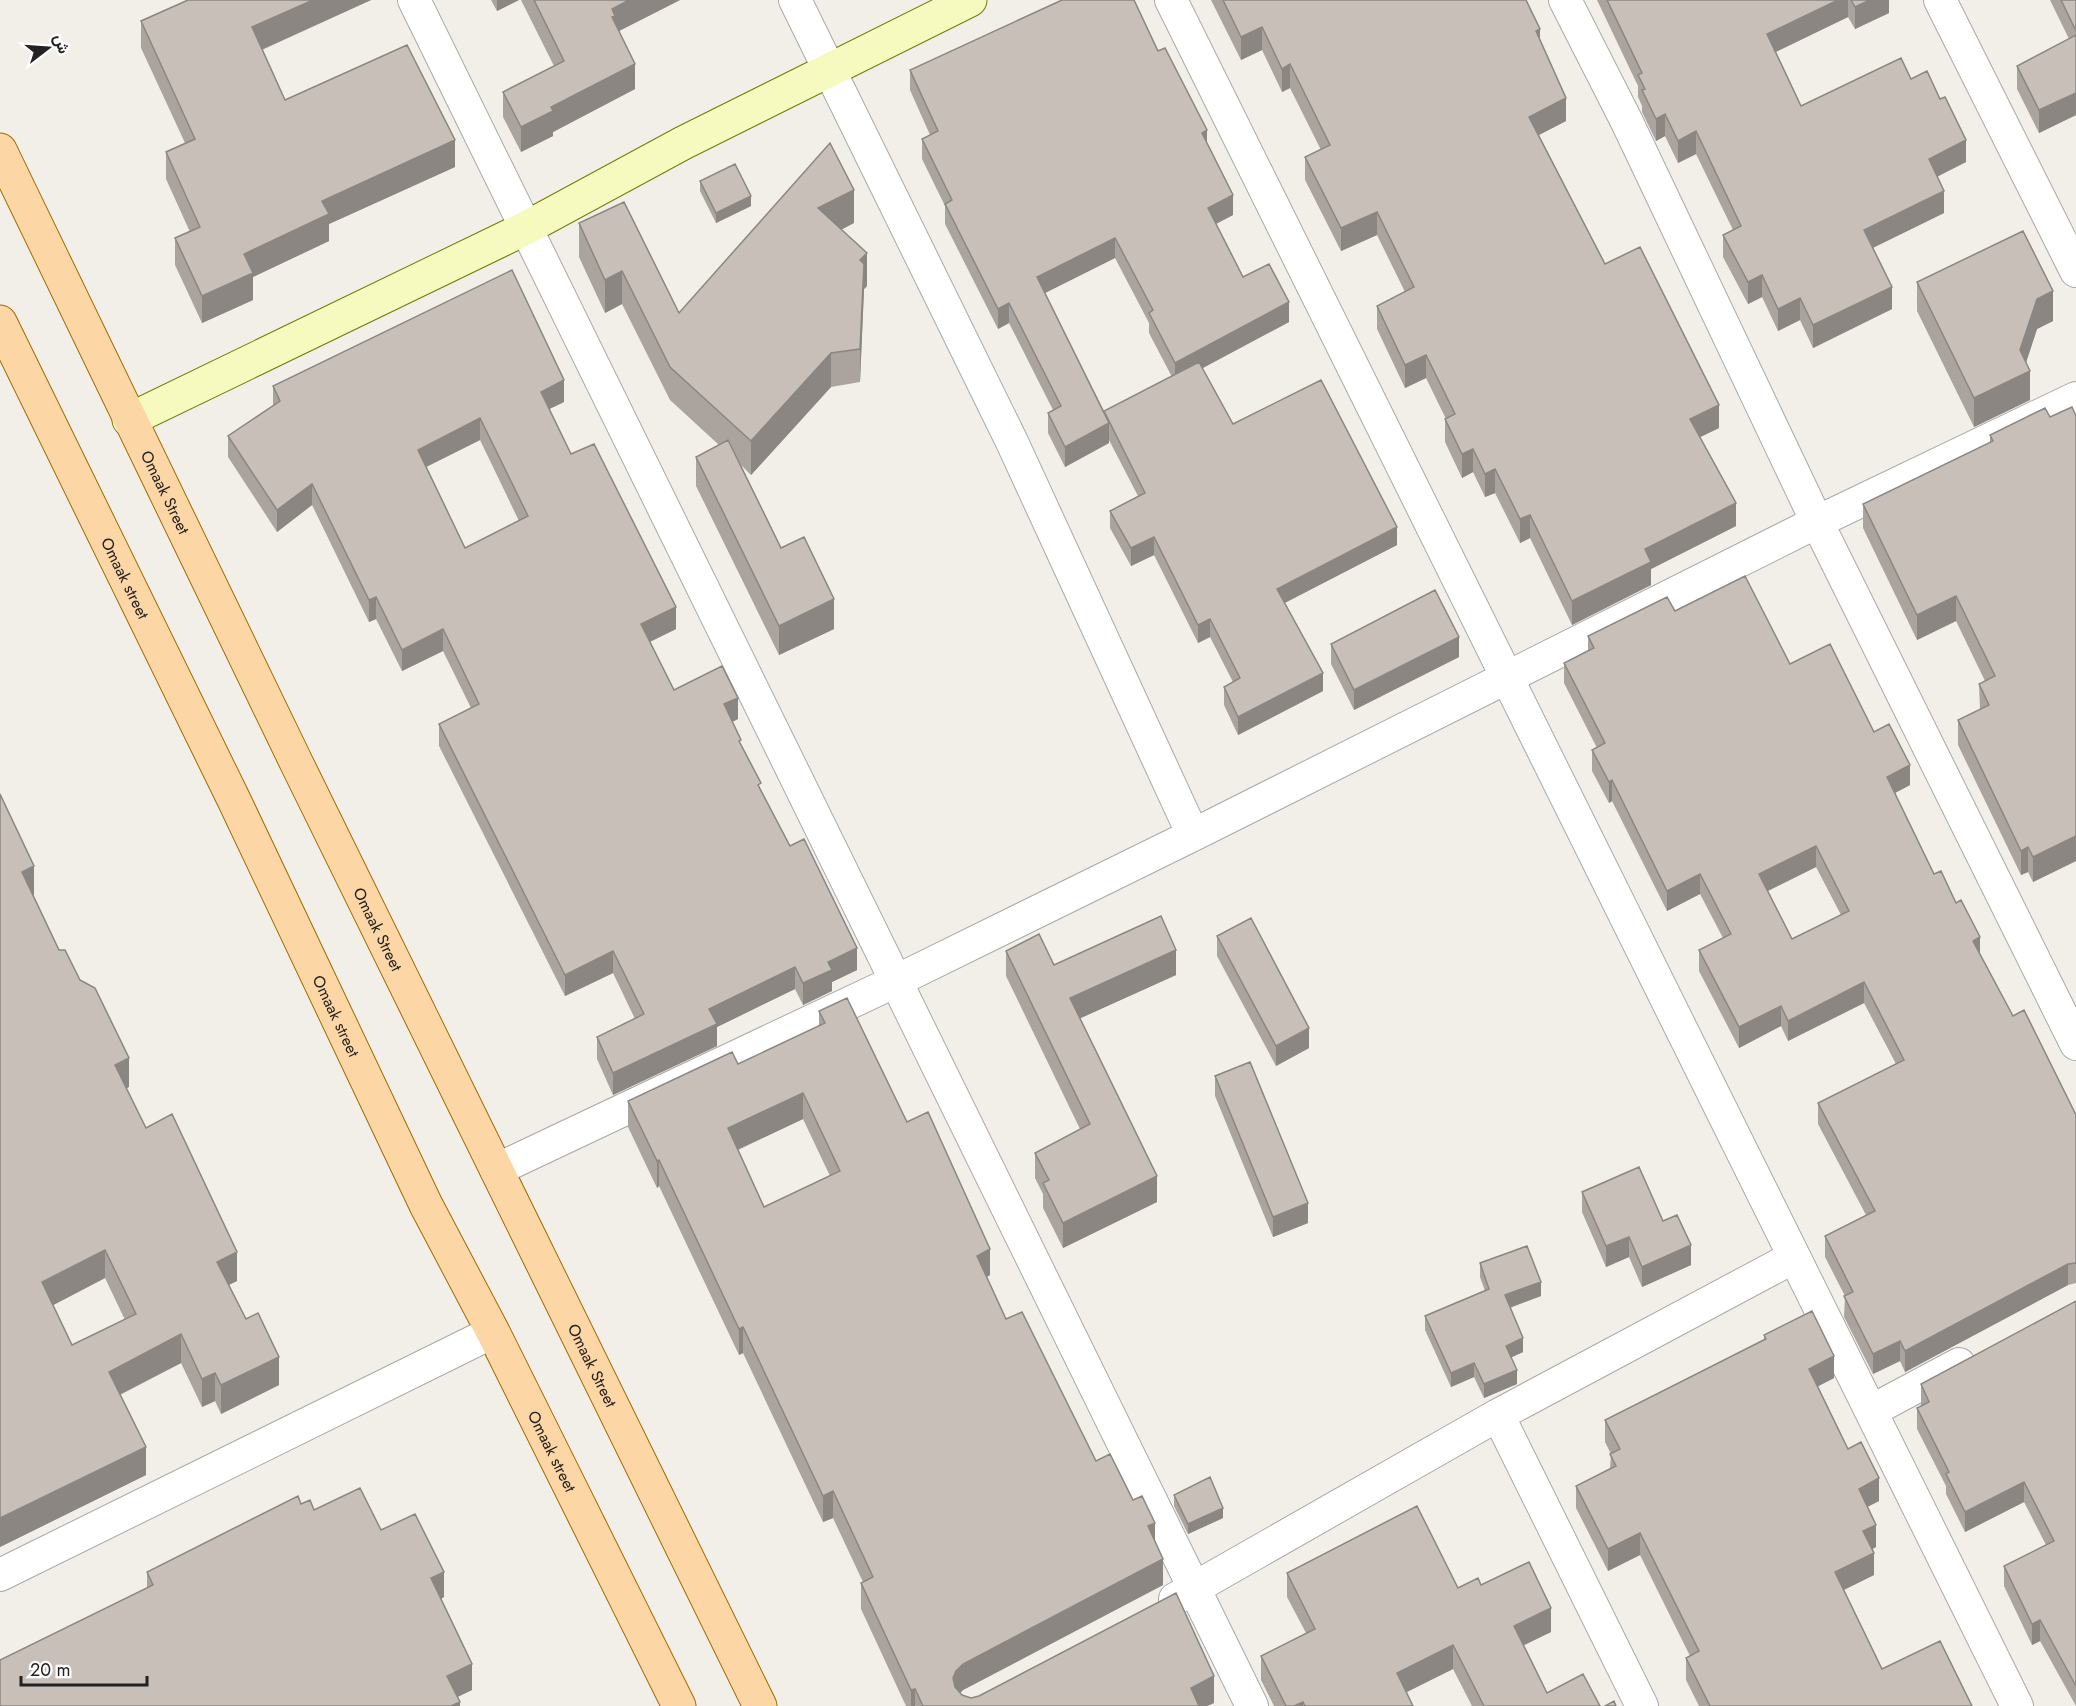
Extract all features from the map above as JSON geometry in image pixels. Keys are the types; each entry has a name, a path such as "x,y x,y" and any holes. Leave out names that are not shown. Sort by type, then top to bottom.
{"main road":[{"name":"Omaak Street","path":"0,150 129,420 760,1706"},
{"name":"Omaak street","path":"0,322 234,800 426,1205 493,1332 679,1706"}],"street":[{"path":"414,0 1252,1706"},
{"path":"795,0 1012,442 1193,836"},
{"path":"129,420 526,228 683,143 970,0"},
{"path":"1171,0 2017,1706"},
{"path":"1565,0 1626,120 1817,522 2076,1044"},
{"path":"1940,0 2076,271"},
{"path":"496,1170 896,981 1193,836 1817,522 2076,398"},
{"path":"1154,1610 1195,1589 1498,1415 1794,1257"},
{"path":"0,1575 493,1332"},
{"path":"1871,1411 1984,1351"},
{"path":"1498,1415 1642,1706"}],"building":[{"path":"188,0 313,0 252,27 285,100 407,45 455,140 322,201 329,214 244,254 253,273 202,296 175,238 200,227 166,152 195,139 141,21"},
{"path":"534,0 629,0 612,9 615,16 612,17 635,64 551,107 553,111 521,127 503,92 564,61"},
{"path":"1062,0 1134,0 1158,51 1165,48 1207,130 1202,133 1233,195 1208,208 1243,277 1269,264 1289,302 1175,363 1149,313 1153,310 1115,238 1037,277 1109,423 1065,447 1048,413 1061,406 1009,303 998,309 945,204 952,200 922,139 938,131 910,70"},
{"path":"1223,0 1526,0 1540,29 1536,31 1566,98 1529,117 1605,264 1640,247 1719,405 1690,419 1736,503 1645,549 1651,562 1572,601 1530,515 1520,519 1495,469 1485,474 1473,449 1462,454 1445,419 1455,414 1426,355 1405,365 1377,306 1414,287 1377,212 1341,228 1305,157 1330,145 1290,64 1282,69 1262,27 1241,37"},
{"path":"1607,0 1838,0 1767,34 1801,106 1901,58 1911,79 1927,71 1940,99 1945,97 1966,140 1929,159 1944,191 1864,230 1892,287 1813,325 1800,298 1778,309 1762,275 1748,282 1723,235 1741,226 1696,131 1678,141 1665,114 1656,119 1642,90 1645,89 1638,75 1642,73"},
{"path":"1851,0 1870,0 1855,7"},
{"path":"2061,0 2076,0 2076,31"},
{"path":"2076,35 2076,93 2039,110 2017,66"},
{"path":"830,143 854,190 818,208 867,253 860,260 864,264 860,349 831,353 751,441 670,367 622,271 605,280 579,223 624,202 679,313"},
{"path":"735,164 751,196 716,213 700,181"},
{"path":"2023,231 2053,291 2037,299 2020,350 2030,371 1974,398 1917,282"},
{"path":"512,270 564,380 541,392 571,454 594,444 676,607 641,624 674,690 722,666 738,698 724,704 741,740 739,741 761,783 758,785 790,846 804,839 857,948 828,962 832,970 803,983 795,967 709,1009 717,1024 613,1073 597,1037 644,1014 613,951 565,975 439,724 479,704 443,629 402,650 376,597 369,600 312,484 277,510 228,436 280,401 273,386","holes":["480,418 528,516 465,548 418,450"]},
{"path":"1199,362 1233,424 1321,380 1397,527 1277,589 1323,673 1238,717 1224,687 1240,678 1210,619 1198,625 1154,537 1131,548 1110,511 1145,493 1104,411"},
{"path":"2072,407 2076,416 2076,836 2033,857 2028,847 2021,851 1958,720 1989,705 1979,684 1995,676 1956,596 1917,615 1863,504 1993,441 1990,435 2045,408 2050,417"},
{"path":"728,440 781,548 804,537 834,599 779,626 696,457"},
{"path":"1745,576 1790,664 1830,644 1874,732 1889,724 1910,765 1887,777 1934,874 1941,871 1956,903 1961,900 1980,937 1973,941 2013,1016 2024,1010 2076,1115 2076,1263 2068,1264 1905,1351 1900,1341 1873,1354 1844,1296 1853,1292 1825,1236 1875,1211 1818,1103 1904,1060 1864,982 1788,1021 1781,1006 1739,1027 1699,950 1731,934 1700,874 1667,891 1612,780 1609,782 1592,750 1605,743 1564,663 1594,648 1588,636 1667,597 1675,611","holes":["1816,846 1849,911 1792,939 1759,874"]},
{"path":"1435,590 1459,637 1354,690 1331,644"},
{"path":"0,794 34,866 22,872 59,950 65,950 80,980 95,988 129,1058 115,1065 146,1128 172,1114 237,1252 217,1262 246,1319 258,1313 279,1357 221,1385 215,1373 202,1379 181,1334 109,1372 146,1447 0,1518","holes":["105,1250 136,1314 72,1345 42,1282"]},
{"path":"1161,916 1176,950 1070,998 1157,1176 1063,1223 1043,1183 1049,1180 1035,1153 1090,1124 1006,951 1039,934 1054,965"},
{"path":"1251,918 1309,1028 1276,1046 1217,936"},
{"path":"847,998 907,1122 928,1112 990,1249 977,1256 1006,1319 1022,1312 1096,1461 1110,1454 1133,1500 1142,1496 1155,1523 1148,1526 1163,1559 963,1664 953,1678 955,1687 962,1695 971,1698 979,1696 1176,1593 1214,1676 1191,1688 1199,1706 923,1706 915,1689 911,1690 861,1583 873,1577 833,1491 823,1496 743,1327 739,1329 659,1160 657,1161 628,1101 732,1052 738,1064 825,1023 819,1011","holes":["803,1093 840,1171 764,1207 728,1128"]},
{"path":"1250,1062 1308,1203 1273,1217 1215,1076"},
{"path":"1639,1167 1663,1221 1677,1215 1691,1245 1642,1267 1629,1237 1606,1246 1582,1192"},
{"path":"1527,1246 1541,1282 1505,1295 1523,1338 1506,1346 1517,1370 1484,1384 1474,1363 1451,1373 1425,1316 1489,1289 1480,1263"},
{"path":"2076,1301 2076,1686 2040,1620 2032,1624 2004,1566 2054,1541 2024,1482 1965,1512 1946,1474 1949,1472 1917,1408 1929,1402 1921,1384"},
{"path":"1812,1311 1834,1356 1809,1369 1848,1449 1861,1442 1879,1478 1859,1489 1876,1525 1863,1531 1874,1553 1835,1572 1882,1669 1940,1641 1972,1706 1710,1706 1686,1658 1699,1651 1640,1533 1608,1549 1576,1486 1616,1466 1610,1454 1620,1449 1605,1420 1766,1339 1764,1335"},
{"path":"1210,1477 1223,1508 1188,1524 1174,1495"},
{"path":"360,1488 381,1530 415,1514 444,1572 431,1578 472,1664 447,1676 460,1702 451,1706 0,1706 0,1660 153,1585 147,1572 298,1496 301,1504 310,1500 314,1510"},
{"path":"1417,1506 1458,1588 1478,1578 1481,1585 1529,1562 1551,1608 1514,1626 1547,1693 1583,1674 1600,1706 1484,1706 1453,1645 1397,1673 1413,1706 1305,1706 1303,1702 1294,1706 1286,1706 1261,1656 1315,1629 1287,1573"},
{"path":"1614,1701 1616,1706 1605,1706"}]}
